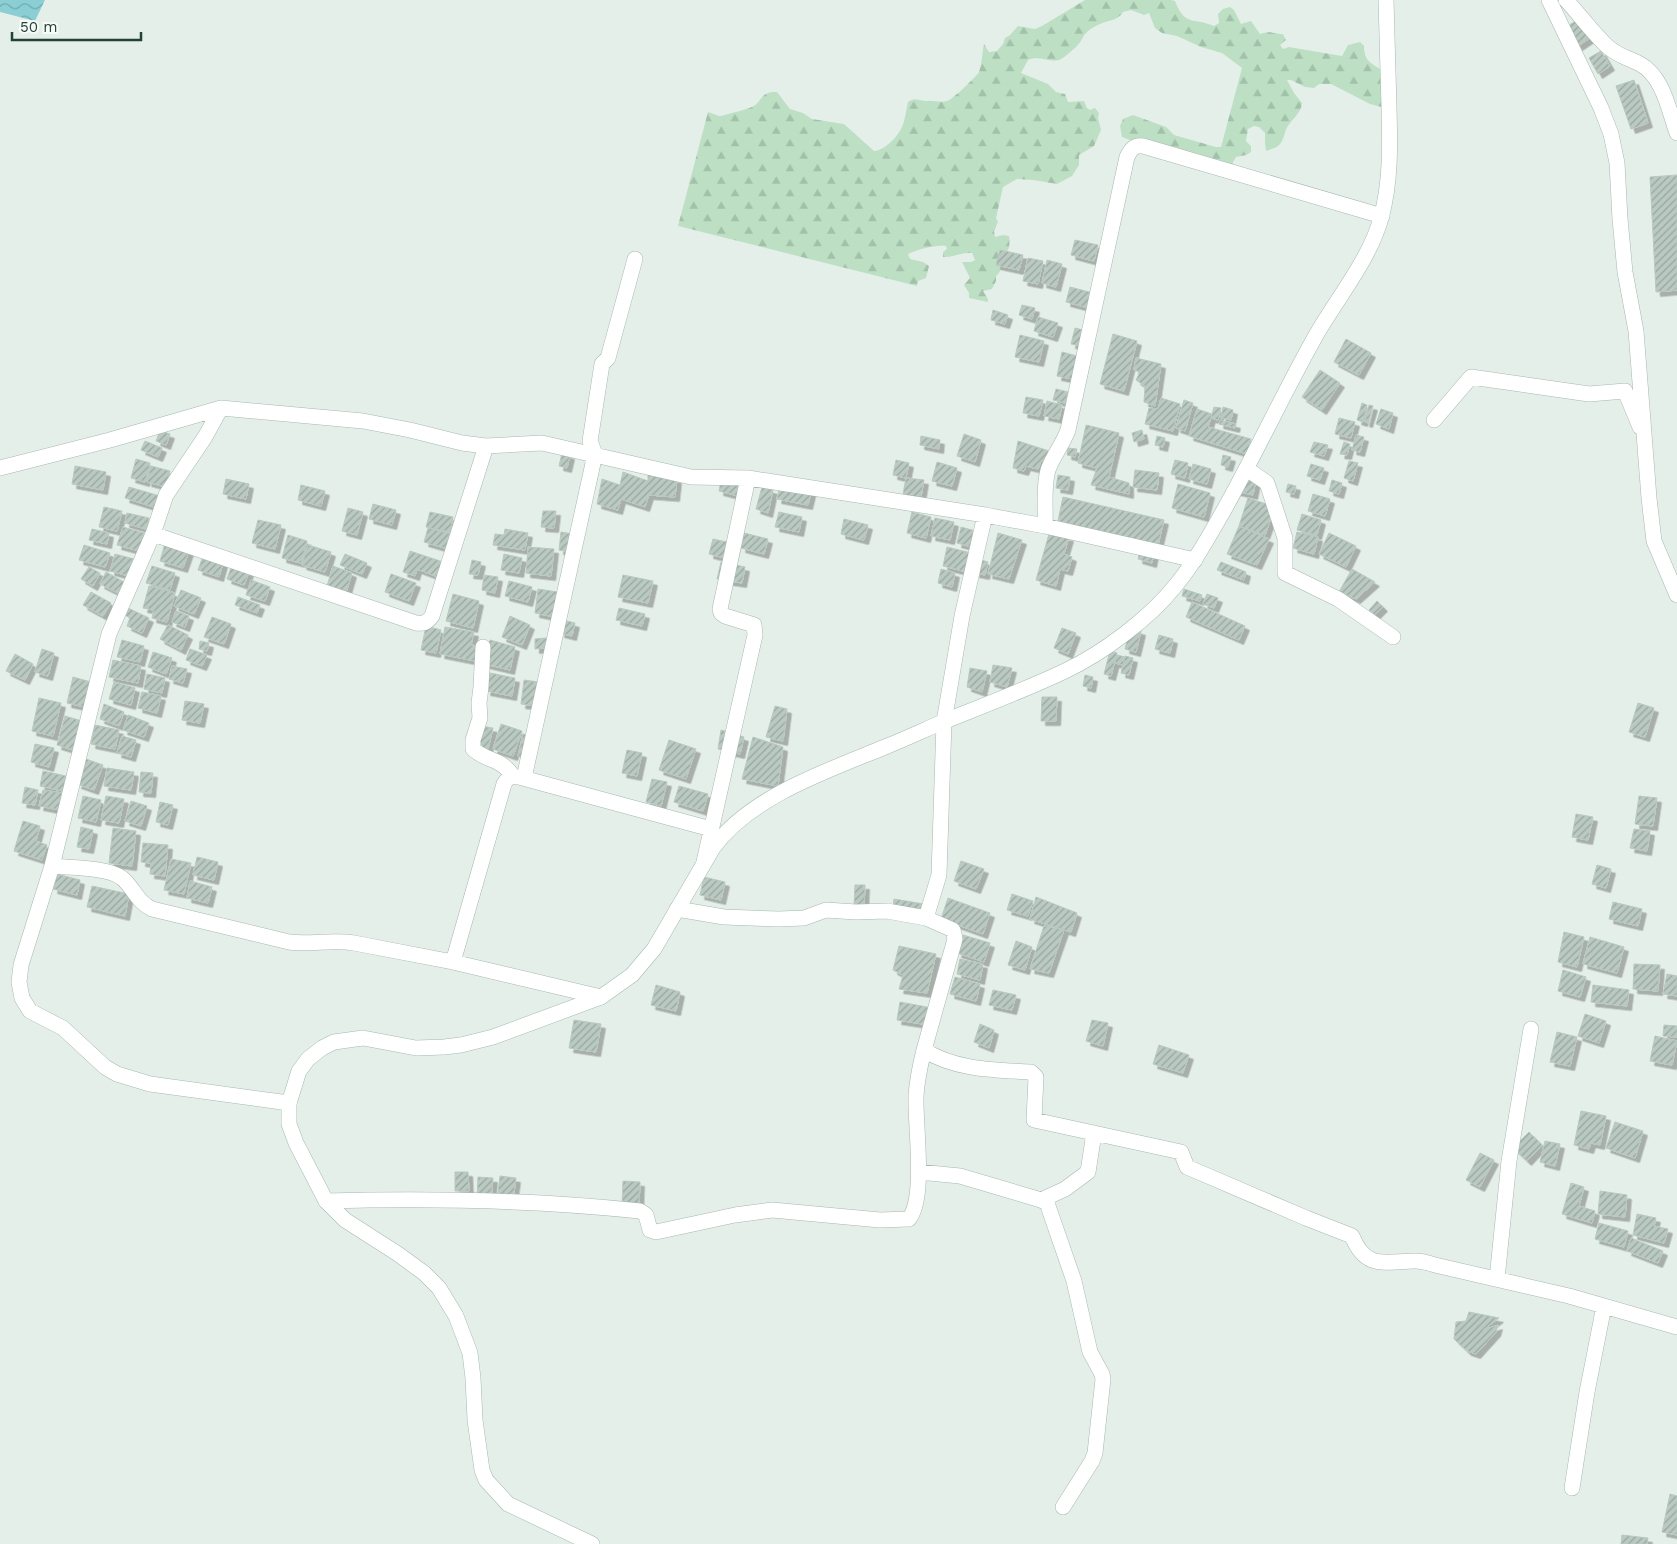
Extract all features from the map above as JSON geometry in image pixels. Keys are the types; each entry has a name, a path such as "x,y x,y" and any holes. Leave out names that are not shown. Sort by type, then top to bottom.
{"street":[{"path":"592,1544 508,1504 490,1485 482,1470 470,1354 460,1324 439,1288 424,1273 345,1220 326,1200 296,1143 289,1124 289,1104 299,1071 308,1059 322,1048 334,1042 363,1038 416,1048 462,1045 493,1037 601,997 619,985 642,965 654,949 703,864 721,837 741,818 797,785 836,766 999,701 1067,670 1092,655 1145,617 1174,587 1195,560 1247,469 1281,399 1316,335 1371,244 1382,216 1390,156 1386,0"},
{"path":"1549,0 1601,108 1611,134 1617,163 1620,228 1625,272 1636,331 1654,541 1677,595"},
{"path":"1566,0 1606,45 1620,56 1641,64 1652,74 1662,91 1677,133"},
{"path":"1045,526 1046,476 1068,430 1130,150 1136,146 1143,146 1382,216"},
{"path":"518,777 595,454 590,441 602,364 608,358 635,259"},
{"path":"1434,420 1471,377 1589,394 1625,391 1645,438"},
{"path":"0,468 110,440 221,408 363,420 462,443 486,446 542,443 691,477 748,478 985,516 1045,526 1195,560"},
{"path":"221,408 205,438 166,495 153,534 109,634 52,866 21,965 19,982 22,998 30,1011 63,1028 105,1067 117,1074 150,1084 289,1104"},
{"path":"153,534 422,624 428,622 432,616 486,446"},
{"path":"1247,469 1267,483 1285,538 1285,574 1338,599 1394,637"},
{"path":"703,864 755,635 754,625 725,616 720,609 748,478"},
{"path":"926,918 939,875 944,722 962,616 985,516"},
{"path":"483,647 479,703 480,718 473,740 473,749 477,753 504,765 518,777"},
{"path":"453,962 504,784 508,778 518,777 711,829"},
{"path":"52,866 105,871 120,876 144,905 152,909 289,942 343,941 453,962 601,997"},
{"path":"326,1200 387,1199 588,1206 640,1211 646,1215 650,1230 656,1232 735,1215 772,1210 880,1220 909,1219 915,1211 919,1172 916,1097 918,1072 955,939 953,930 926,918 887,911 856,912 826,910 804,918 755,918 724,917 677,909"},
{"path":"1497,1279 1509,1161 1531,1030"},
{"path":"924,1050 932,1055 977,1068 1031,1072 1036,1077 1034,1120 1181,1152 1187,1167 1352,1236 1358,1249 1372,1260 1386,1263 1417,1261 1569,1296 1677,1327"},
{"path":"1041,1200 1065,1189 1088,1172 1094,1133"},
{"path":"919,1172 960,1176 1046,1203 1074,1282 1093,1358 1103,1379 1097,1446 1092,1462 1062,1507"},
{"path":"1572,1488 1587,1392 1604,1306"}],"green space":[{"path":"1085,0 1171,0 1175,1 1182,15 1186,18 1214,26 1219,23 1218,14 1223,9 1230,7 1234,10 1241,24 1251,21 1260,34 1269,32 1283,34 1286,40 1280,45 1283,49 1289,47 1342,56 1348,45 1360,42 1364,46 1368,61 1382,70 1385,108 1370,104 1331,84 1319,84 1314,88 1305,87 1287,80 1302,103 1299,112 1287,128 1282,142 1277,147 1266,151 1265,133 1259,127 1254,126 1248,129 1246,141 1251,146 1251,152 1236,157 1233,162 1233,168 1122,137 1120,126 1123,119 1133,115 1166,127 1174,135 1221,147 1242,68 1222,53 1201,47 1177,36 1162,33 1155,28 1149,13 1144,15 1131,10 1123,12 1116,19 1091,29 1077,46 1061,59 1056,61 1036,58 1028,60 1021,73 1048,84 1056,92 1065,94 1068,102 1084,101 1090,110 1095,108 1099,113 1098,118 1101,130 1094,146 1079,155 1079,165 1072,176 1057,184 1017,179 1003,187 996,218 998,222 994,231 995,237 1009,236 1009,245 1007,252 1003,256 1001,269 996,276 992,289 983,291 988,302 969,298 969,293 964,285 970,278 962,262 975,260 972,253 943,257 943,252 947,249 946,246 917,250 908,254 910,259 923,262 929,266 926,278 918,281 917,286 678,226 708,112 719,116 737,112 754,106 768,93 777,92 790,109 803,113 812,119 844,124 874,151 878,150 890,143 901,129 908,102 915,99 947,101 969,83 979,72 984,44 989,52 997,51 1005,38 1018,26 1035,29"}],"water":[{"path":"0,0 45,0 35,21 0,12"}],"building":[{"path":"1579,19 1590,38 1578,46 1566,27"},
{"path":"1601,51 1610,66 1598,74 1589,58"},
{"path":"1634,80 1648,123 1631,129 1616,86"},
{"path":"1677,175 1677,290 1656,292 1650,177"},
{"path":"1075,240 1098,245 1094,261 1071,255"},
{"path":"1000,250 1023,255 1019,270 996,265"},
{"path":"1028,258 1043,261 1038,284 1023,281"},
{"path":"1047,260 1062,264 1056,287 1042,283"},
{"path":"1070,287 1093,293 1089,308 1066,302"},
{"path":"1022,305 1035,308 1032,319 1019,315"},
{"path":"993,310 1008,315 1005,324 991,320"},
{"path":"1038,317 1058,323 1053,337 1034,331"},
{"path":"1075,328 1083,330 1080,346 1071,344"},
{"path":"1113,334 1137,341 1124,391 1100,384"},
{"path":"1020,335 1044,341 1039,362 1015,357"},
{"path":"1346,339 1371,353 1359,375 1334,362"},
{"path":"1062,352 1077,356 1072,379 1057,376"},
{"path":"1136,358 1161,364 1155,406 1144,402 1145,386 1136,380 1140,372 1134,370"},
{"path":"1320,370 1340,383 1322,410 1302,397"},
{"path":"1056,389 1068,392 1065,403 1053,400"},
{"path":"1026,397 1043,400 1039,416 1023,413"},
{"path":"1161,398 1180,404 1173,431 1145,424 1149,408 1158,409"},
{"path":"1184,400 1193,403 1185,431 1176,428"},
{"path":"1047,401 1062,405 1059,419 1044,416"},
{"path":"1362,403 1367,405 1363,422 1357,420"},
{"path":"1369,405 1373,406 1368,423 1365,422"},
{"path":"1214,407 1221,408 1218,420 1211,418"},
{"path":"1223,407 1233,410 1231,420 1221,418"},
{"path":"1197,409 1212,414 1208,427 1251,439 1247,454 1189,436"},
{"path":"1381,409 1393,413 1389,429 1376,424"},
{"path":"1339,418 1355,422 1351,438 1335,434"},
{"path":"1220,420 1236,424 1235,428 1219,424"},
{"path":"1086,425 1119,433 1109,477 1129,483 1129,494 1091,485 1097,468 1078,463"},
{"path":"1142,430 1144,439 1134,442 1132,433"},
{"path":"160,431 170,434 166,445 156,441"},
{"path":"964,434 981,440 975,462 957,456"},
{"path":"1356,435 1364,437 1360,452 1352,450"},
{"path":"921,436 940,440 939,449 920,445"},
{"path":"1157,436 1165,438 1163,447 1155,445"},
{"path":"145,441 162,448 158,457 141,450"},
{"path":"1018,441 1049,451 1047,461 1041,461 1038,469 1026,466 1024,471 1013,468"},
{"path":"1314,442 1328,445 1324,456 1310,452"},
{"path":"1344,442 1350,444 1347,455 1340,454"},
{"path":"1068,448 1077,449 1075,457 1067,455"},
{"path":"562,453 570,455 567,468 559,466"},
{"path":"1223,455 1231,457 1228,467 1221,465"},
{"path":"136,459 150,463 145,482 131,478"},
{"path":"896,460 909,463 906,478 893,475"},
{"path":"1175,460 1188,463 1185,478 1171,474"},
{"path":"1349,461 1358,463 1353,481 1344,478"},
{"path":"937,462 957,468 952,486 932,481"},
{"path":"1193,464 1211,469 1207,484 1189,479"},
{"path":"1311,464 1324,468 1320,480 1307,476"},
{"path":"75,466 106,472 103,490 72,484"},
{"path":"151,466 170,471 166,487 147,482"},
{"path":"1135,470 1159,473 1157,490 1133,487"},
{"path":"623,472 648,481 648,472 677,479 675,497 649,495 645,507 621,499 618,510 597,504 602,479 620,485"},
{"path":"1058,475 1070,477 1068,490 1056,488"},
{"path":"722,476 746,482 742,497 719,491"},
{"path":"1244,476 1256,480 1253,495 1236,491"},
{"path":"781,478 813,484 808,505 777,499"},
{"path":"906,478 924,480 920,503 902,500"},
{"path":"226,479 249,484 246,499 223,494"},
{"path":"1332,480 1342,483 1339,494 1329,491"},
{"path":"1178,484 1210,493 1204,517 1172,508"},
{"path":"1288,484 1296,486 1294,494 1286,492"},
{"path":"301,485 325,491 321,506 298,500"},
{"path":"129,487 160,496 157,508 125,498"},
{"path":"762,487 773,490 768,513 756,509"},
{"path":"1313,494 1330,499 1325,516 1308,511"},
{"path":"1063,497 1164,520 1158,545 1058,521"},
{"path":"1248,498 1275,507 1265,535 1239,526"},
{"path":"373,504 396,510 392,525 369,519"},
{"path":"104,507 122,511 117,531 99,527"},
{"path":"348,508 363,512 357,535 342,531"},
{"path":"543,511 556,511 554,528 541,527"},
{"path":"430,512 453,517 450,532 426,527"},
{"path":"779,512 802,517 799,532 775,527"},
{"path":"912,512 931,517 926,538 907,533"},
{"path":"127,513 149,518 146,529 125,523"},
{"path":"1302,514 1321,520 1317,535 1297,530"},
{"path":"935,518 954,522 950,540 931,536"},
{"path":"844,519 868,525 864,540 841,534"},
{"path":"258,520 281,525 275,549 252,543"},
{"path":"1239,526 1269,539 1257,565 1227,554"},
{"path":"123,527 144,533 139,551 117,545"},
{"path":"961,527 979,532 975,548 957,543"},
{"path":"428,528 451,534 448,549 424,542"},
{"path":"92,529 109,533 107,544 89,540"},
{"path":"505,529 528,533 525,550 493,545 495,534 504,535"},
{"path":"561,532 573,534 570,552 559,550"},
{"path":"1297,532 1318,537 1314,554 1293,548"},
{"path":"744,533 768,539 764,554 741,548"},
{"path":"998,533 1022,540 1009,579 988,574"},
{"path":"1329,533 1356,546 1346,567 1319,554"},
{"path":"1049,534 1069,537 1064,554 1072,557 1068,571 1060,569 1056,586 1036,580"},
{"path":"288,535 307,541 301,563 282,558"},
{"path":"713,539 736,544 732,560 709,554"},
{"path":"166,540 190,548 183,568 160,561"},
{"path":"84,545 110,553 105,567 79,560"},
{"path":"308,545 331,552 325,572 302,565"},
{"path":"528,547 554,549 551,576 526,573"},
{"path":"947,547 971,553 967,572 943,566"},
{"path":"1140,549 1154,553 1152,563 1138,559"},
{"path":"410,551 443,562 438,577 417,569 415,576 403,572"},
{"path":"115,554 134,559 129,576 110,571"},
{"path":"345,554 367,563 362,574 340,565"},
{"path":"504,554 522,558 519,573 501,570"},
{"path":"203,556 223,563 219,577 198,570"},
{"path":"978,559 988,562 985,575 975,573"},
{"path":"472,560 481,562 478,575 469,574"},
{"path":"721,562 745,567 742,583 717,579"},
{"path":"1221,562 1246,572 1244,580 1217,570"},
{"path":"232,565 249,572 244,585 227,579"},
{"path":"152,566 175,573 170,590 146,583"},
{"path":"333,566 352,573 346,593 327,586"},
{"path":"89,567 100,573 93,586 81,579"},
{"path":"941,569 955,573 952,587 938,583"},
{"path":"1352,569 1375,582 1356,599 1339,592"},
{"path":"106,572 124,582 118,593 100,584"},
{"path":"391,574 416,583 409,601 385,592"},
{"path":"484,575 498,577 495,593 482,590"},
{"path":"623,575 653,581 648,603 618,597"},
{"path":"251,580 270,587 265,601 246,595"},
{"path":"509,581 532,587 528,602 505,596"},
{"path":"149,586 175,593 167,622 152,618 154,610 143,608"},
{"path":"538,589 564,593 559,618 535,613"},
{"path":"1184,589 1202,595 1200,601 1182,596"},
{"path":"181,590 201,598 194,614 174,606"},
{"path":"91,592 111,603 103,616 83,605"},
{"path":"453,594 479,601 473,628 446,621"},
{"path":"1207,594 1218,598 1214,608 1203,604"},
{"path":"238,597 260,605 257,613 235,605"},
{"path":"1377,601 1383,607 1375,615 1369,610"},
{"path":"1192,602 1245,626 1239,640 1186,617"},
{"path":"128,608 149,618 142,633 127,626 130,618 125,615"},
{"path":"619,608 645,614 642,626 616,620"},
{"path":"176,611 189,616 185,627 172,622"},
{"path":"510,616 530,625 522,645 502,637"},
{"path":"212,617 231,624 224,644 204,637"},
{"path":"563,620 575,623 572,636 560,633"},
{"path":"168,625 188,635 181,650 160,639"},
{"path":"426,626 441,630 436,653 421,650"},
{"path":"445,627 474,632 471,645 478,646 475,661 440,654"},
{"path":"1062,628 1076,633 1068,654 1054,648"},
{"path":"1130,628 1141,631 1136,652 1125,649"},
{"path":"1159,635 1173,639 1170,653 1155,649"},
{"path":"547,638 544,648 535,649 535,639"},
{"path":"122,640 144,646 140,662 117,657"},
{"path":"490,640 515,647 510,670 485,664"},
{"path":"200,641 209,643 207,651 199,649"},
{"path":"42,649 54,653 48,676 35,672"},
{"path":"190,649 207,655 202,666 186,660"},
{"path":"1110,651 1117,653 1111,676 1104,674"},
{"path":"153,652 172,658 166,674 148,667"},
{"path":"15,654 33,664 25,680 6,671"},
{"path":"1117,655 1125,657 1123,665 1115,663"},
{"path":"1125,656 1133,658 1129,675 1121,673"},
{"path":"113,660 141,666 138,683 109,677"},
{"path":"993,665 1012,668 1007,687 990,682"},
{"path":"172,666 187,669 183,683 169,679"},
{"path":"970,668 987,671 982,692 967,687"},
{"path":"490,673 515,678 512,696 486,691"},
{"path":"147,674 165,678 162,693 144,689"},
{"path":"1085,675 1093,677 1091,688 1083,686"},
{"path":"73,677 91,682 85,707 67,703"},
{"path":"524,680 539,682 536,706 521,704"},
{"path":"114,682 135,688 131,705 109,699"},
{"path":"142,692 161,696 157,713 138,708"},
{"path":"1042,697 1057,697 1056,721 1041,721"},
{"path":"39,698 61,703 53,736 32,731"},
{"path":"185,701 204,704 200,723 182,720"},
{"path":"1638,703 1654,708 1645,737 1629,732"},
{"path":"104,704 124,712 119,726 100,719"},
{"path":"775,706 787,709 783,741 766,737"},
{"path":"128,715 149,723 144,737 123,730"},
{"path":"65,716 82,721 73,750 57,745"},
{"path":"501,724 522,731 513,756 493,749"},
{"path":"95,725 119,730 115,749 91,744"},
{"path":"481,726 493,728 488,749 477,747"},
{"path":"721,730 744,737 740,754 718,749"},
{"path":"523,734 529,736 524,758 518,756"},
{"path":"122,736 136,740 131,757 117,753"},
{"path":"753,737 783,747 778,786 742,779"},
{"path":"669,740 696,749 686,779 659,770"},
{"path":"35,744 54,748 49,767 31,762"},
{"path":"627,750 642,753 637,776 622,773"},
{"path":"86,759 103,765 94,790 77,784"},
{"path":"107,768 134,772 131,790 104,786"},
{"path":"43,771 66,776 63,791 40,786"},
{"path":"141,772 153,773 151,793 139,792"},
{"path":"652,779 667,782 661,806 646,802"},
{"path":"679,786 708,794 703,811 674,802"},
{"path":"25,787 38,790 35,805 22,803"},
{"path":"43,790 62,793 59,810 39,806"},
{"path":"83,796 101,800 96,822 78,818"},
{"path":"106,796 124,799 119,823 101,820"},
{"path":"1639,796 1657,798 1653,826 1635,824"},
{"path":"131,801 147,806 141,826 125,821"},
{"path":"160,802 173,805 168,825 156,822"},
{"path":"1576,814 1593,817 1588,840 1572,837"},
{"path":"23,821 40,826 36,841 47,845 42,860 14,851"},
{"path":"81,827 93,830 89,849 77,847"},
{"path":"113,828 136,831 132,866 109,863"},
{"path":"1634,829 1650,831 1647,851 1630,848"},
{"path":"143,843 168,845 165,876 150,874 151,863 141,862"},
{"path":"197,857 218,862 214,880 193,875"},
{"path":"171,859 191,863 184,894 164,890"},
{"path":"961,861 984,869 976,889 954,881"},
{"path":"1597,865 1611,869 1606,888 1592,884"},
{"path":"57,874 80,880 77,895 53,889"},
{"path":"704,877 725,882 721,900 700,895"},
{"path":"190,881 212,887 208,903 187,898"},
{"path":"855,885 865,885 864,907 854,906"},
{"path":"92,886 129,894 125,916 87,907"},
{"path":"1012,894 1033,901 1028,916 1007,910"},
{"path":"1036,897 1077,913 1071,932 1030,919"},
{"path":"948,898 990,913 983,934 941,919"},
{"path":"894,899 924,904 922,912 893,907"},
{"path":"1613,902 1642,909 1638,926 1609,919"},
{"path":"1044,926 1064,930 1049,973 1030,969"},
{"path":"1564,932 1584,937 1577,967 1558,962"},
{"path":"963,935 990,943 984,962 957,953"},
{"path":"1590,937 1624,947 1617,973 1583,964"},
{"path":"1016,941 1032,947 1025,970 1008,965"},
{"path":"899,946 936,954 927,993 899,989 903,975 893,970"},
{"path":"960,959 983,964 980,980 957,974"},
{"path":"1634,964 1660,965 1658,991 1633,989"},
{"path":"1563,970 1586,977 1580,997 1558,991"},
{"path":"1667,974 1677,976 1677,996 1663,994"},
{"path":"955,977 980,984 976,1001 950,994"},
{"path":"656,985 680,992 676,1011 651,1005"},
{"path":"1593,985 1629,990 1627,1006 1591,1002"},
{"path":"993,990 1016,995 1012,1010 989,1005"},
{"path":"900,1002 932,1008 929,1025 897,1020"},
{"path":"1585,1014 1606,1021 1599,1043 1578,1036"},
{"path":"574,1020 601,1024 596,1052 569,1048"},
{"path":"1092,1020 1108,1023 1103,1046 1086,1041"},
{"path":"980,1024 994,1030 989,1048 974,1042"},
{"path":"1664,1025 1677,1026 1677,1037 1663,1036"},
{"path":"1557,1032 1577,1037 1570,1066 1550,1062"},
{"path":"1655,1036 1677,1041 1672,1065 1650,1061"},
{"path":"1159,1045 1189,1055 1183,1073 1153,1064"},
{"path":"1581,1111 1606,1116 1600,1145 1591,1143 1589,1149 1574,1145"},
{"path":"1615,1122 1643,1131 1635,1158 1606,1148"},
{"path":"1529,1132 1542,1145 1527,1161 1513,1148"},
{"path":"1545,1141 1560,1144 1555,1166 1540,1162"},
{"path":"1480,1153 1494,1160 1480,1187 1466,1180"},
{"path":"455,1172 468,1172 469,1191 455,1191"},
{"path":"500,1176 516,1178 513,1200 497,1199"},
{"path":"478,1177 493,1178 491,1199 477,1198"},
{"path":"623,1181 640,1182 639,1206 622,1205"},
{"path":"1571,1183 1584,1187 1579,1206 1595,1211 1592,1223 1562,1214"},
{"path":"1600,1191 1627,1195 1625,1217 1598,1214"},
{"path":"1637,1214 1656,1218 1654,1226 1668,1229 1664,1243 1633,1235"},
{"path":"1599,1223 1628,1231 1624,1247 1595,1239"},
{"path":"1631,1238 1663,1251 1658,1263 1627,1251"},
{"path":"1469,1312 1499,1318 1483,1330 1498,1325 1496,1332 1476,1354 1467,1351 1454,1339 1456,1322 1466,1321"},
{"path":"1670,1494 1677,1496 1677,1535 1662,1532"},
{"path":"1622,1535 1648,1538 1647,1544 1621,1544"}]}
